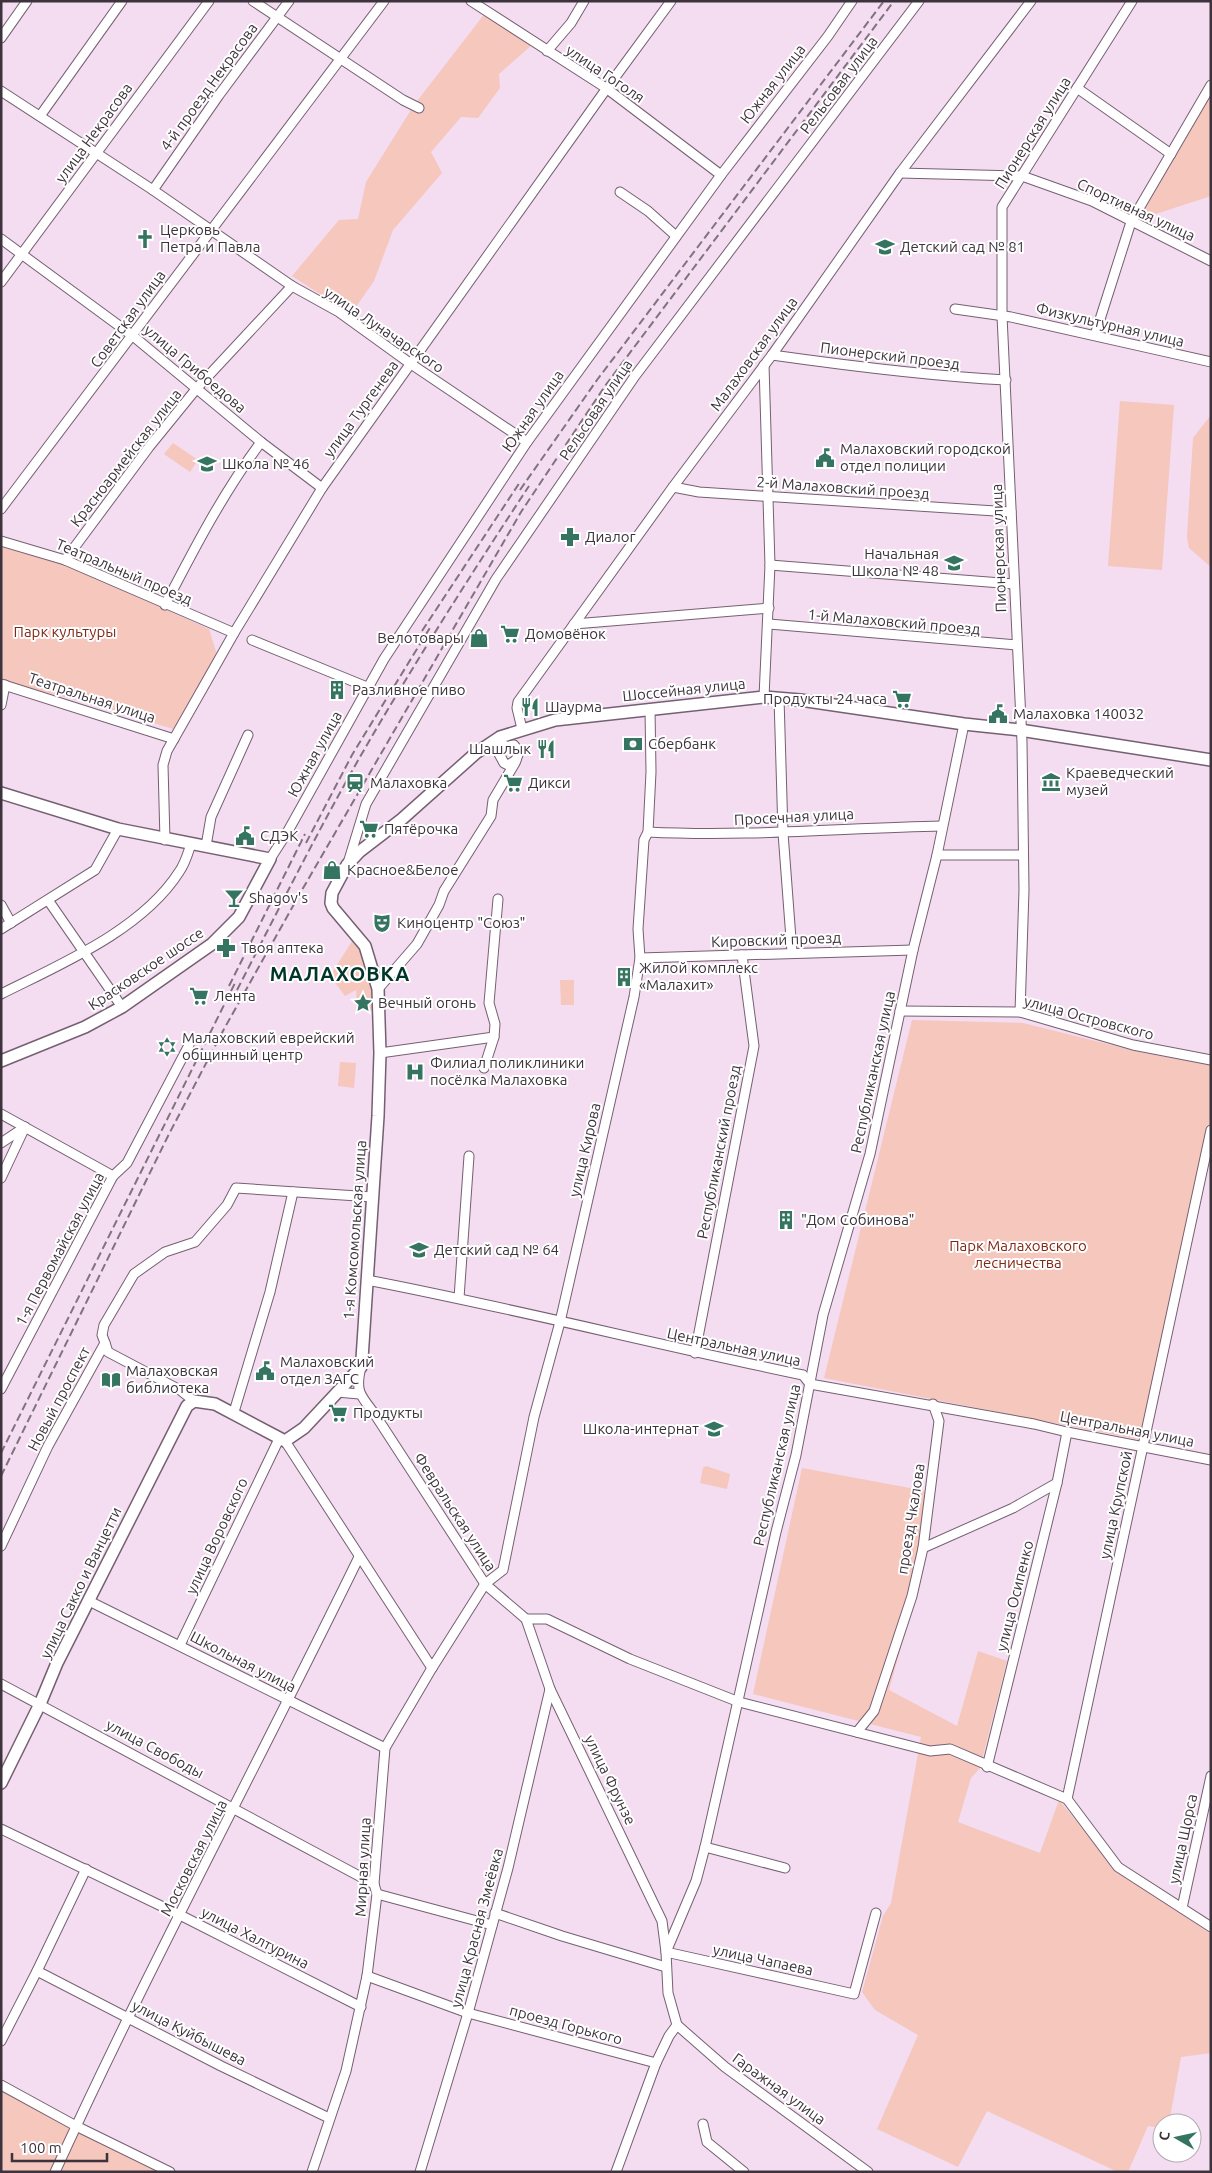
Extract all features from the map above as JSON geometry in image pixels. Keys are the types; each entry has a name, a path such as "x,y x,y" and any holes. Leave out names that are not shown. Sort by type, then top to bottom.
{"main road":[{"name":"Шоссейная улица","path":"378,989 365,946 331,903 332,893 347,865 359,852 402,819 462,764 522,729 571,717 764,697 1020,730 1211,760"},
{"path":"1,793 118,829 165,840 270,859"},
{"name":"Красковское шоссе","path":"1,1061 85,1027 122,1007 212,944 228,930 245,907 270,859"},
{"name":"1-я Комсомольская улица","path":"361,1367 373,1197 380,1053 378,989"},
{"path":"194,1401 215,1404 234,1412 282,1440 304,1428 361,1367"},
{"name":"улица Сакко и Ванцетти","path":"1,1783 58,1663 180,1417 187,1406 194,1401"}],"street":[{"path":"1,38 27,1"},
{"path":"40,116 122,1"},
{"name":"улица Некрасова","path":"1,282 209,1"},
{"path":"253,1 403,100 419,108"},
{"name":"4-й проезд Некрасова","path":"153,190 218,95 289,1"},
{"name":"Советская улица","path":"1,509 384,1"},
{"name":"улица Гоголя","path":"470,1 606,88 720,174"},
{"path":"547,51 572,23 584,1"},
{"name":"улица Тургенева","path":"165,840 164,765 167,751 234,633 322,488 606,88 672,1"},
{"name":"Южная улица","path":"270,859 288,831 367,687 527,442 720,174 828,36 852,1"},
{"name":"Рельсовая улица","path":"347,865 366,804 496,580 635,376 918,1"},
{"name":"Малаховская улица","path":"522,729 517,708 518,702 673,487 772,354 900,173 1031,1"},
{"name":"Пионерская улица","path":"1020,1012 1024,890 1017,645 1002,316 1002,207 1132,1"},
{"path":"1095,335 1131,222 1211,85"},
{"path":"1077,88 1171,154"},
{"name":"улица Луначарского","path":"1,91 153,190 292,286 340,312 411,364 527,442"},
{"name":"Спортивная улица","path":"900,173 1022,176 1092,201 1211,261"},
{"path":"620,192 648,210 676,236"},
{"name":"улица Грибоедова","path":"1,239 133,336 261,442 322,488"},
{"name":"Красноармейская улица","path":"65,560 149,446 198,388 292,286"},
{"name":"Физкультурная улица","path":"954,309 1002,316 1095,335 1211,362"},
{"name":"Пионерский проезд","path":"772,354 935,376 1006,380"},
{"path":"764,365 770,565 769,624 764,697"},
{"path":"165,605 203,532 243,466 261,442"},
{"name":"2-й Малаховский проезд","path":"673,487 699,492 1011,512"},
{"name":"Театральный проезд","path":"1,541 65,560 165,605 234,633"},
{"path":"770,565 1014,584"},
{"path":"574,624 769,608"},
{"name":"1-й Малаховский проезд","path":"769,624 1017,645"},
{"path":"252,640 367,687"},
{"path":"1,705 3,684"},
{"name":"Театральная улица","path":"3,684 174,739"},
{"path":"779,698 784,833 792,952"},
{"name":"улица Кирова","path":"485,1584 502,1570 534,1417 560,1322 625,1035 640,958 638,929 644,840 648,832 651,774 650,709"},
{"name":"Республиканская улица","path":"677,2025 668,1993 666,1952 696,1881 705,1846 776,1532 796,1455 823,1315 870,1154 913,950 937,855 964,724"},
{"path":"206,846 211,817 248,735"},
{"path":"378,989 417,944 439,905 444,891 491,816 493,800 516,760 519,752 517,747 502,742 498,752 504,764 508,765 516,760"},
{"name":"Просечная улица","path":"648,832 691,834 784,833 866,827 942,826"},
{"path":"1,929 95,870 118,829"},
{"path":"1,994 84,952 131,922 168,887 179,872 192,844"},
{"path":"937,855 1023,855"},
{"path":"484,1068 494,1037 495,1024 489,1004 498,899"},
{"path":"48,900 122,1007"},
{"path":"1,905 11,923"},
{"name":"Кировский проезд","path":"640,958 742,956 792,952 913,950"},
{"name":"Республиканский проезд","path":"695,1353 754,1046 742,956"},
{"name":"улица Островского","path":"900,1011 1020,1012 1133,1045 1211,1060"},
{"path":"380,1053 494,1037"},
{"name":"1-я Первомайская улица","path":"1,1389 113,1176 127,1163 189,1045"},
{"path":"1,1114 113,1176"},
{"path":"1,1143 25,1127"},
{"path":"1,1178 25,1127"},
{"name":"улица Крупской","path":"1067,1799 1211,1130"},
{"path":"459,1298 469,1156"},
{"name":"Новый проспект","path":"1,1546 48,1446 105,1343 102,1335 104,1325 134,1274 165,1252 195,1242 227,1205 236,1188 293,1192"},
{"path":"234,1412 270,1292 293,1192 373,1197"},
{"name":"Центральная улица","path":"367,1280 459,1298 695,1353 803,1375 810,1384 933,1404 1211,1460"},
{"path":"105,1343 108,1352 180,1390 194,1401"},
{"path":"337,1392 359,1394 357,1381 361,1367"},
{"name":"Февральская улица","path":"359,1394 374,1413 485,1584 526,1619"},
{"name":"проезд Чкалова","path":"857,1732 874,1711 899,1637 923,1548 939,1422 933,1404"},
{"name":"улица Осипенко","path":"987,1767 1057,1483 1067,1432"},
{"path":"282,1440 432,1668"},
{"name":"улица Воровского","path":"180,1645 282,1440"},
{"path":"923,1548 1013,1508 1057,1483"},
{"name":"Московская улица","path":"56,2172 76,2126 129,2018 359,1557"},
{"name":"Мирная улица","path":"312,2172 346,2071 367,1976 377,1894 374,1884 385,1748 432,1668 485,1584"},
{"name":"Школьная улица","path":"89,1601 385,1748"},
{"path":"526,1619 547,1619 630,1659 739,1702 930,1751 950,1749 987,1767 1067,1799 1118,1867 1211,1927"},
{"name":"улица Фрунзе","path":"526,1619 550,1689 653,1899 662,1921 666,1952"},
{"name":"улица Свободы","path":"1,1684 374,1884"},
{"name":"улица Красная Змеёвка","path":"420,2172 468,2013 492,1925 550,1689"},
{"name":"улица Щорса","path":"1182,1908 1209,1793 1211,1776"},
{"name":"улица Халтурина","path":"1,1829 180,1915 360,2007"},
{"path":"705,1846 785,1868"},
{"path":"1,2041 38,1971 86,1869"},
{"path":"377,1894 492,1925"},
{"path":"495,1913 562,1936 666,1967"},
{"name":"улица Чапаева","path":"666,1952 854,1994 876,1913"},
{"name":"улица Куйбышева","path":"38,1971 221,2066 329,2118"},
{"name":"проезд Горького","path":"367,1976 468,2013 656,2064"},
{"path":"616,2172 656,2064 669,2036 677,2025"},
{"name":"Гаражная улица","path":"677,2025 727,2069 868,2172"},
{"path":"1,2085 76,2126 170,2172"},
{"path":"703,2124 708,2142 744,2172"}],"green space":[{"path":"486,12 533,44 499,74 500,88 478,118 461,117 431,152 442,173 393,230 374,281 351,314 292,276 339,220 358,219 366,182 414,105"},
{"path":"1211,85 1211,196 1131,222"},
{"path":"1120,401 1174,405 1162,570 1108,566"},
{"path":"1211,415 1211,567 1189,548 1187,537 1193,438"},
{"path":"173,443 198,460 190,472 164,454"},
{"name":"Парк культуры","path":"1,543 67,565 209,629 218,658 173,729 88,703 1,681"},
{"path":"354,938 368,964 375,992 377,1012 357,1008 356,990 345,996 330,976"},
{"path":"560,980 574,980 574,1005 561,1005"},
{"name":"Парк Малаховского лесничества","path":"912,1020 1023,1023 1144,1053 1211,1065 1211,1114 1141,1440 824,1378"},
{"path":"340,1062 356,1063 354,1088 338,1086"},
{"path":"706,1466 730,1474 727,1489 700,1483 703,1468"},
{"path":"802,1468 926,1491 916,1595 889,1690 957,1726 978,1651 1007,1661 980,1768 971,1778 958,1822 1040,1853 1059,1800 1116,1869 1211,1934 1211,2053 1181,2057 1171,2113 1152,2113 1152,2127 1148,2126 1128,2172 1118,2172 987,2111 958,2167 877,2129 918,2035 875,2010 862,1992 883,1916 891,1903 921,1737 753,1694"},
{"path":"1,2088 81,2134 162,2172 1,2172"}],"railway":[{"path":"520,490 597,380 884,1"},
{"path":"1,1476 168,1136 224,1029 302,890 521,512 605,386 894,1"},
{"path":"422,631 520,482"},
{"path":"237,990 359,758 433,635 529,486"},
{"path":"306,843 352,755 431,626"},
{"path":"229,986 305,834"},
{"path":"1,1453 236,981"}],"place":[{"name":"Церковь Петра и Павла","path":"145,239"},
{"name":"Детский сад № 81","path":"885,247"},
{"name":"Малаховский городской отдел полиции","path":"825,458"},
{"name":"Школа № 46","path":"207,464"},
{"name":"Диалог","path":"570,537"},
{"name":"Начальная Школа № 48","path":"954,563"},
{"name":"Домовёнок","path":"510,634"},
{"name":"Велотовары","path":"479,638"},
{"name":"Разливное пиво","path":"337,690"},
{"name":"Продукты 24 часа","path":"902,699"},
{"name":"Шаурма","path":"530,707"},
{"name":"Малаховка 140032","path":"998,714"},
{"name":"Сбербанк","path":"633,744"},
{"name":"Шашлык","path":"546,749"},
{"name":"Краеведческий музей","path":"1051,782"},
{"name":"Малаховка","path":"355,783"},
{"name":"Дикси","path":"513,783"},
{"name":"Пятёрочка","path":"369,829"},
{"name":"СДЭК","path":"245,836"},
{"name":"Красное&Белое","path":"332,870"},
{"name":"Shagov's","path":"234,898"},
{"name":"Киноцентр \"Союз\"","path":"382,923"},
{"name":"Твоя аптека","path":"226,948"},
{"name":"Жилой комплекс «Малахит»","path":"624,977"},
{"name":"Лента","path":"199,996"},
{"name":"Вечный огонь","path":"363,1003"},
{"name":"Малаховский еврейский общинный центр","path":"167,1047"},
{"name":"Филиал поликлиники посёлка Малаховка","path":"415,1072"},
{"name":"\"Дом Собинова\"","path":"786,1220"},
{"name":"Детский сад № 64","path":"419,1250"},
{"name":"Малаховский отдел ЗАГС","path":"265,1371"},
{"name":"Малаховская библиотека","path":"111,1380"},
{"name":"Продукты","path":"338,1413"},
{"name":"Школа-интернат","path":"714,1429"}],"district":[{"name":"МАЛАХОВКА","path":"340,974"}]}
